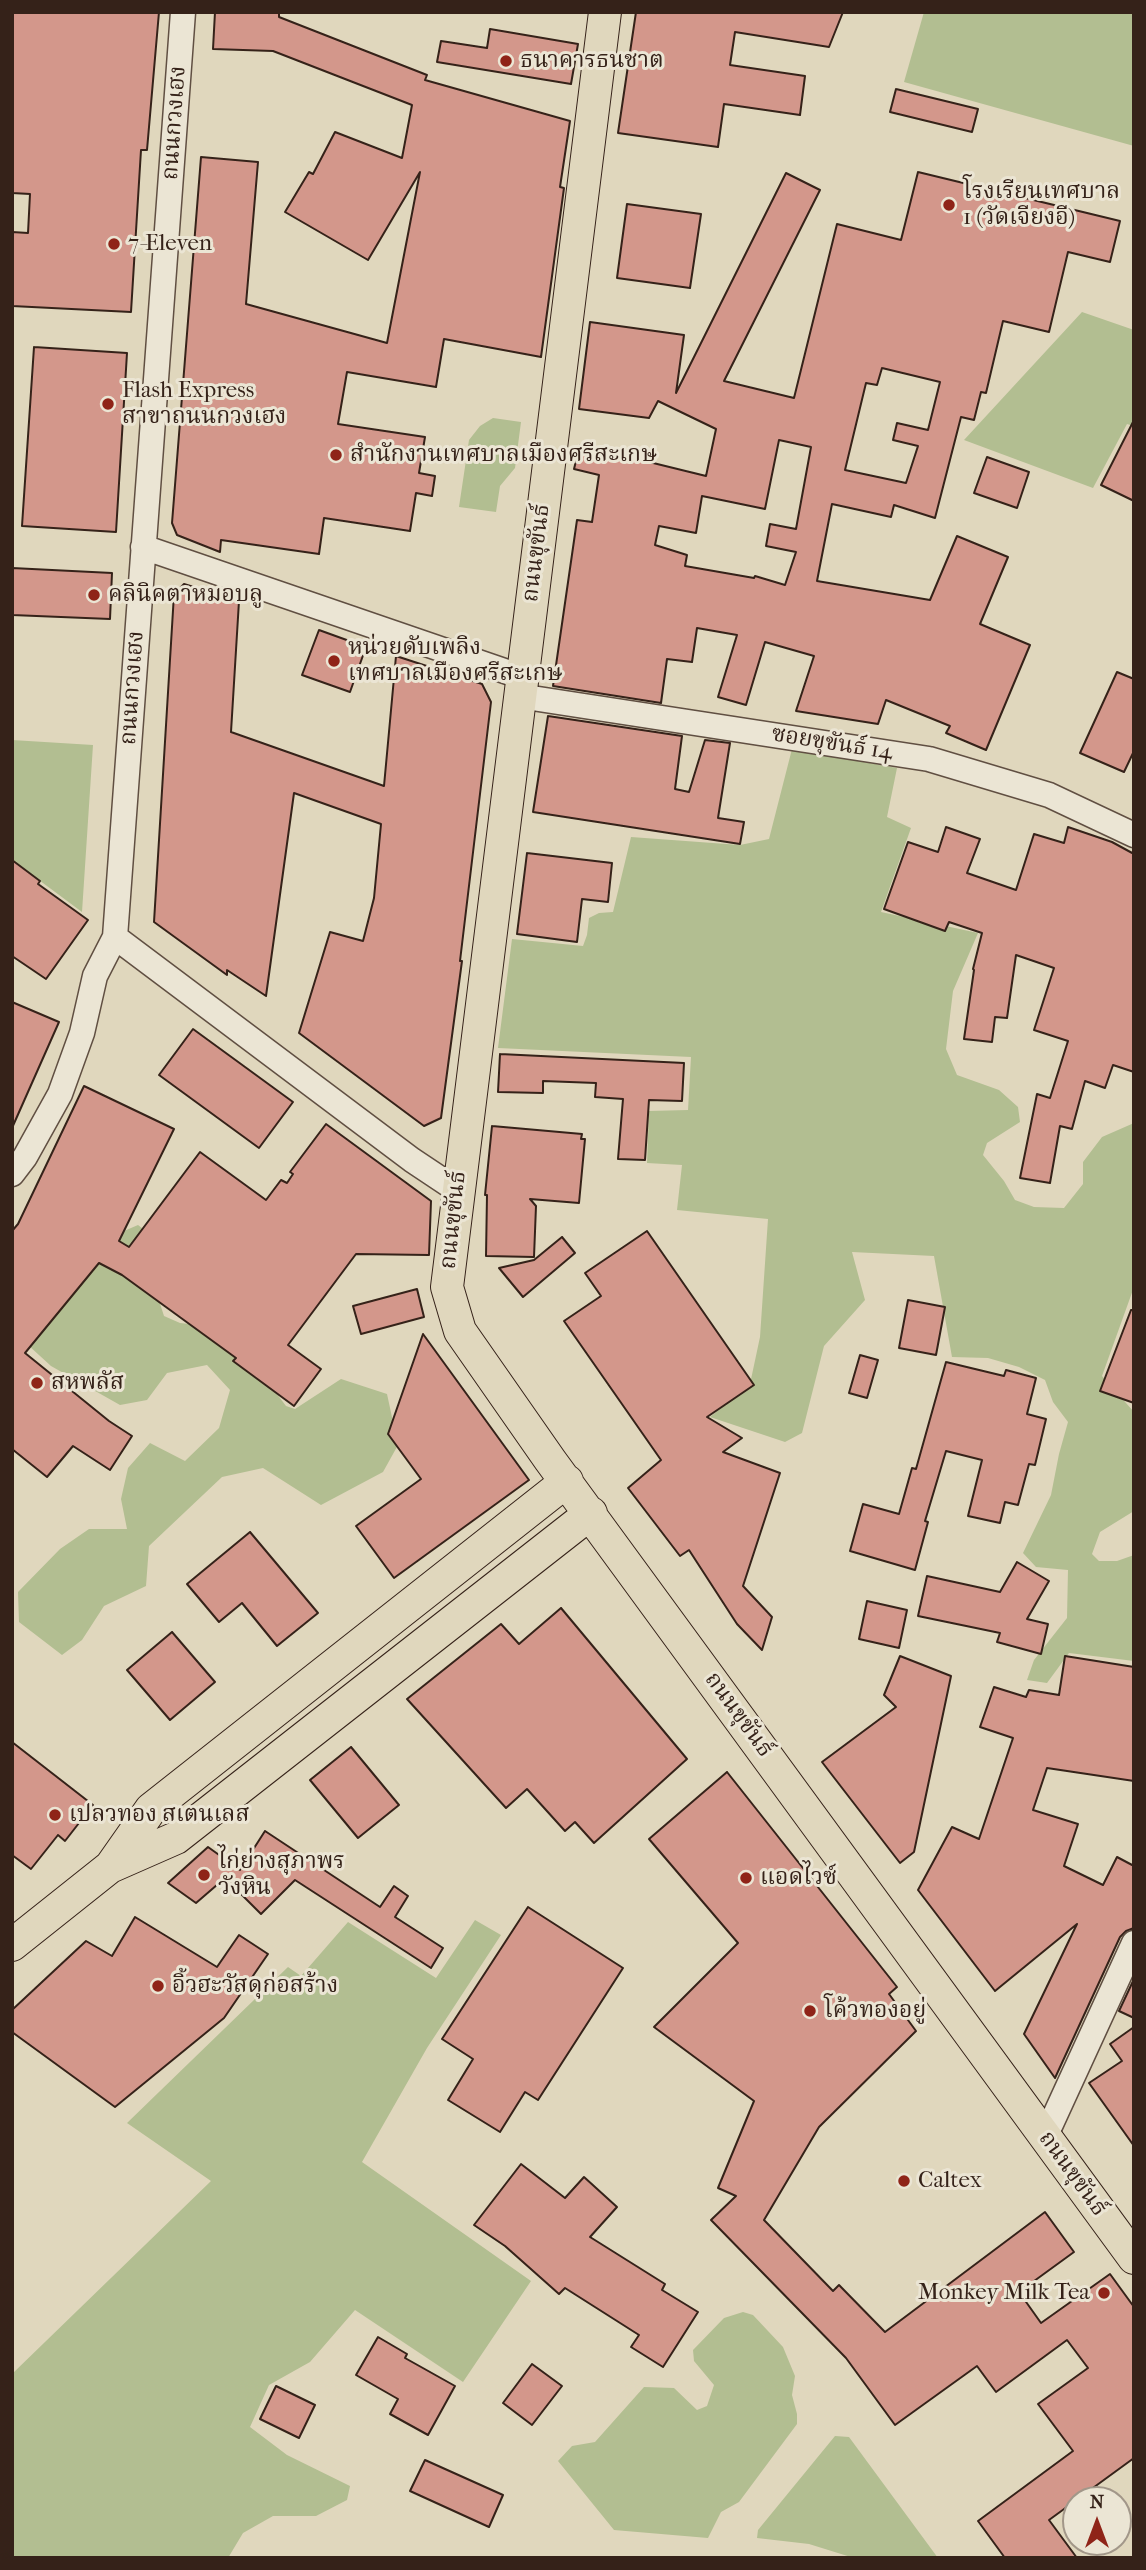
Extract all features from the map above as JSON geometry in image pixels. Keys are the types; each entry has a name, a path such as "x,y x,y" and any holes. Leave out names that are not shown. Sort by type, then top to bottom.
{"main road":[{"name":"ถนนขุขันธ์","path":"606,12 447,1287 460,1331 1134,2258"},
{"path":"110,1867 151,1809 567,1481"},
{"path":"12,1945 110,1867 176,1838 590,1513"}],"street":[{"name":"ถนนกวงเฮง","path":"12,1174 25,1157 60,1094 82,1033 95,976 115,937 183,12"},
{"name":"ซอยขุขันธ์ 14","path":"143,547 521,686 929,759 1049,795 1134,835"},
{"path":"115,937 412,1160 457,1190"},
{"path":"1045,2137 1134,1943"}],"green space":[{"path":"924,12 1134,12 1134,146 904,82"},
{"path":"1082,312 1134,330 1134,426 1127,424 1093,488 964,440"},
{"path":"493,418 521,422 515,468 500,486 496,512 459,507 469,440 480,426"},
{"path":"12,740 93,745 82,912 12,860"},
{"path":"792,749 897,768 887,817 911,828 881,912 978,933 953,991 946,1049 957,1075 999,1090 1018,1107 1020,1122 987,1143 983,1155 1015,1200 1034,1207 1064,1208 1083,1184 1083,1162 1102,1137 1134,1123 1134,1287 1102,1376 1134,1412 1134,1511 1100,1532 1092,1554 1099,1561 1117,1561 1134,1555 1134,1661 1069,1653 1047,1683 1027,1680 1034,1660 1067,1618 1068,1570 1036,1567 1023,1553 1051,1495 1068,1422 1053,1402 1045,1380 1019,1367 988,1358 952,1357 934,1256 852,1252 865,1300 824,1346 802,1433 785,1442 710,1417 750,1384 760,1337 768,1219 677,1210 682,1165 647,1163 649,1111 688,1110 691,1057 498,1048 512,939 583,946 589,918 599,913 613,912 631,837 740,845 769,839"},
{"path":"138,1225 164,1245 153,1282 164,1316 180,1323 207,1326 233,1336 286,1406 295,1409 341,1379 387,1394 398,1445 383,1472 321,1505 263,1468 222,1477 149,1546 146,1586 104,1606 82,1640 62,1655 19,1622 18,1592 60,1549 89,1529 127,1529 121,1499 128,1468 150,1443 185,1461 219,1428 230,1390 207,1365 167,1373 147,1400 120,1405 51,1366 28,1345 117,1234"},
{"path":"475,1920 501,1935 427,2048 362,2162 531,2281 463,2382 355,2310 310,2362 269,2385 250,2427 287,2455 350,2486 347,2500 316,2516 273,2516 243,2533 228,2558 12,2558 12,2374 211,2181 127,2123 288,1967 301,1976 348,1922 436,1978"},
{"path":"743,2312 753,2315 783,2347 795,2376 792,2395 797,2424 739,2502 721,2512 708,2538 614,2530 558,2461 572,2446 595,2442 644,2387 674,2388 697,2410 707,2406 714,2385 694,2361 693,2350 724,2318"},
{"path":"835,2436 849,2437 938,2558 854,2558 809,2544 757,2538 758,2530"}],"building":[{"path":"12,12 159,12 147,150 141,150 131,312 12,306 12,232 28,233 30,194 12,193"},
{"path":"215,12 279,12 279,17 427,75 425,80 570,121 560,187 564,188 541,357 444,339 436,387 347,372 338,424 425,437 419,473 435,476 432,496 416,493 410,531 324,518 319,554 221,540 220,552 177,535 172,523 201,157 258,162 246,304 387,343 420,172 368,260 285,212 309,172 313,174 335,132 402,158 412,105 273,51 213,49"},
{"path":"636,12 843,12 829,47 735,32 730,65 805,76 800,115 724,104 718,147 618,133"},
{"name":"ธนาคารธนชาต","path":"490,29 578,44 571,84 437,62 441,41 487,48"},
{"path":"896,89 978,109 972,132 890,112"},
{"path":"918,172 1120,221 1110,262 1068,252 1049,332 1003,321 986,393 981,392 974,420 961,417 935,518 894,505 891,517 832,504 817,581 930,600 957,536 1008,557 980,624 1030,645 986,750 946,733 950,726 886,700 878,724 796,711 814,656 765,642 746,705 718,697 737,635 697,628 692,662 667,659 661,703 553,686 577,520 592,522 599,475 574,469 580,445 706,476 716,429 658,401 649,418 579,409 590,322 684,335 676,393 786,173 820,190 724,381 794,398 837,224 901,240","holes":["882,368 940,382 928,430 897,423 893,440 918,446 906,483 845,470 866,383 877,385","779,440 811,447 796,529 770,524 766,546 796,552 785,585 755,576 754,578 685,566 687,555 655,545 659,526 696,533 702,496 765,509"]},
{"path":"627,204 701,214 690,288 617,278"},
{"path":"34,347 127,353 116,532 22,526"},
{"path":"1134,420 1134,501 1101,485"},
{"path":"987,457 1029,472 1017,508 974,493"},
{"path":"12,568 112,573 110,619 12,615"},
{"path":"184,584 239,601 231,732 384,786 396,656 482,684 491,702 462,961 441,1118 424,1126 299,1033 330,932 363,941 374,898 381,824 294,793 266,996 227,970 227,975 154,922 174,594"},
{"name":"หน่วยดับเพลิง เทศบาลเมืองศรีสะเกษ","path":"319,630 366,647 350,692 302,675"},
{"path":"1117,672 1134,679 1134,751 1124,772 1080,753"},
{"path":"548,716 682,736 675,789 689,792 705,740 730,743 718,818 744,822 740,844 533,812"},
{"path":"946,827 980,839 967,873 1016,890 1034,834 1064,843 1068,827 1112,842 1134,854 1134,1072 1113,1065 1105,1088 1085,1081 1072,1129 1060,1126 1050,1183 1020,1178 1037,1094 1050,1098 1068,1041 1034,1030 1054,968 1016,955 1007,1018 995,1017 992,1042 964,1039 973,969 982,933 949,922 945,931 884,909 908,842 938,852"},
{"path":"527,853 612,863 608,902 582,899 577,942 517,934"},
{"path":"12,860 40,881 38,884 88,920 46,979 12,956"},
{"path":"12,1002 59,1022 12,1128"},
{"path":"193,1029 293,1102 259,1148 159,1075"},
{"path":"500,1054 684,1063 682,1101 649,1100 645,1160 618,1159 623,1099 595,1097 596,1083 543,1081 543,1093 498,1092"},
{"path":"84,1086 174,1129 119,1241 129,1247 200,1152 266,1200 281,1180 287,1183 293,1174 290,1172 326,1124 431,1201 429,1255 356,1254 288,1345 321,1369 294,1406 233,1361 236,1358 122,1275 99,1263 25,1353 109,1421 132,1436 110,1470 73,1446 47,1477 12,1449 12,1231 18,1224"},
{"path":"492,1126 582,1134 581,1139 585,1139 579,1203 530,1199 536,1206 534,1257 486,1256 485,1195"},
{"path":"647,1231 754,1385 707,1417 742,1438 723,1452 780,1473 743,1586 772,1617 762,1650 737,1624 689,1550 680,1556 628,1488 661,1460 564,1321 601,1296 585,1273"},
{"path":"562,1237 575,1253 523,1297 499,1268 534,1260"},
{"path":"417,1289 424,1317 361,1334 353,1306"},
{"path":"908,1300 945,1307 936,1355 899,1348"},
{"path":"1131,1310 1134,1310 1134,1403 1100,1391"},
{"path":"423,1334 529,1480 394,1578 356,1526 421,1479 388,1434"},
{"path":"860,1355 878,1360 867,1398 849,1393"},
{"path":"946,1362 1004,1376 1006,1370 1036,1378 1027,1414 1046,1419 1035,1465 1029,1464 1018,1505 1005,1502 1000,1523 968,1516 982,1460 946,1451 925,1521 928,1522 915,1570 850,1551 863,1504 899,1514 912,1468 916,1469"},
{"path":"250,1532 318,1613 277,1646 242,1603 219,1622 187,1584"},
{"path":"1017,1562 1049,1581 1027,1619 1048,1624 1041,1654 997,1642 1000,1633 918,1616 927,1576 1000,1592"},
{"path":"867,1601 907,1610 899,1648 859,1639"},
{"path":"561,1608 687,1759 594,1843 575,1822 565,1831 527,1789 506,1808 407,1699 501,1624 519,1644"},
{"path":"172,1632 215,1682 170,1720 127,1670"},
{"path":"900,1656 951,1676 914,1852 900,1863 822,1762 896,1707 884,1695"},
{"path":"1065,1656 1134,1667 1134,1781 1047,1768 1033,1810 1078,1824 1064,1866 1103,1885 1117,1857 1134,1866 1134,1928 1120,1937 1055,2078 1024,2034 1077,1924 995,1991 918,1890 952,1827 979,1839 1013,1738 980,1727 994,1687 1026,1697 1029,1690 1059,1695"},
{"path":"12,1742 93,1805 65,1841 58,1835 31,1869 12,1855"},
{"path":"351,1747 399,1805 358,1838 310,1780"},
{"path":"727,1772 897,1987 889,1994 916,2031 819,2127 764,2220 833,2291 839,2285 885,2332 1045,2212 1074,2252 1019,2292 1041,2323 1110,2274 1134,2307 1134,2458 1096,2486 1062,2486 1062,2511 1049,2520 1062,2538 1062,2556 1077,2558 1005,2558 978,2521 1073,2451 1038,2404 1088,2368 1067,2340 996,2392 977,2366 895,2425 846,2358 711,2220 736,2196 718,2188 754,2101 654,2027 738,1943 649,1839"},
{"path":"265,1831 380,1907 394,1886 408,1896 395,1917 443,1948 431,1968 295,1880 261,1914 225,1878 196,1903 168,1883 208,1847 240,1870"},
{"path":"528,1907 623,1968 538,2100 525,2092 500,2132 448,2100 473,2059 442,2039"},
{"path":"135,1917 217,1967 239,1935 268,1954 224,2018 115,2107 12,2032 12,2010 86,1941 112,1956"},
{"path":"1134,1979 1134,2018 1119,2011"},
{"path":"1134,2027 1134,2146 1089,2083 1122,2061 1110,2044"},
{"path":"521,2164 565,2198 584,2177 617,2207 590,2237 665,2284 662,2290 698,2312 663,2367 631,2347 639,2335 565,2288 559,2294 505,2246 474,2225"},
{"path":"378,2337 407,2354 405,2358 455,2386 428,2435 390,2414 398,2399 356,2375"},
{"path":"532,2364 562,2386 532,2425 503,2403"},
{"path":"276,2386 315,2405 299,2438 260,2419"},
{"path":"425,2460 503,2495 489,2527 410,2491"}],"place":[{"name":"ธนาคารธนชาต","path":"506,61"},
{"name":"โรงเรียนเทศบาล 1 (วัดเจียงอี)","path":"949,205"},
{"name":"7-Eleven","path":"114,244"},
{"name":"Flash Express สาขาถนนกวงเฮง","path":"108,404"},
{"name":"สำนักงานเทศบาลเมืองศรีสะเกษ","path":"336,455"},
{"name":"คลินิคตาหมอบลู","path":"94,595"},
{"name":"หน่วยดับเพลิง เทศบาลเมืองศรีสะเกษ","path":"334,661"},
{"name":"สหพลัส","path":"37,1383"},
{"name":"เปลวทอง สเตนเลส","path":"55,1815"},
{"name":"ไก่ย่างสุภาพร วังหิน","path":"204,1875"},
{"name":"แอดไวซ์","path":"746,1878"},
{"name":"อิ้วฮะวัสดุก่อสร้าง","path":"158,1986"},
{"name":"โค้วทองอยู่","path":"810,2011"},
{"name":"Caltex","path":"904,2181"},
{"name":"Monkey Milk Tea","path":"1104,2293"}]}
